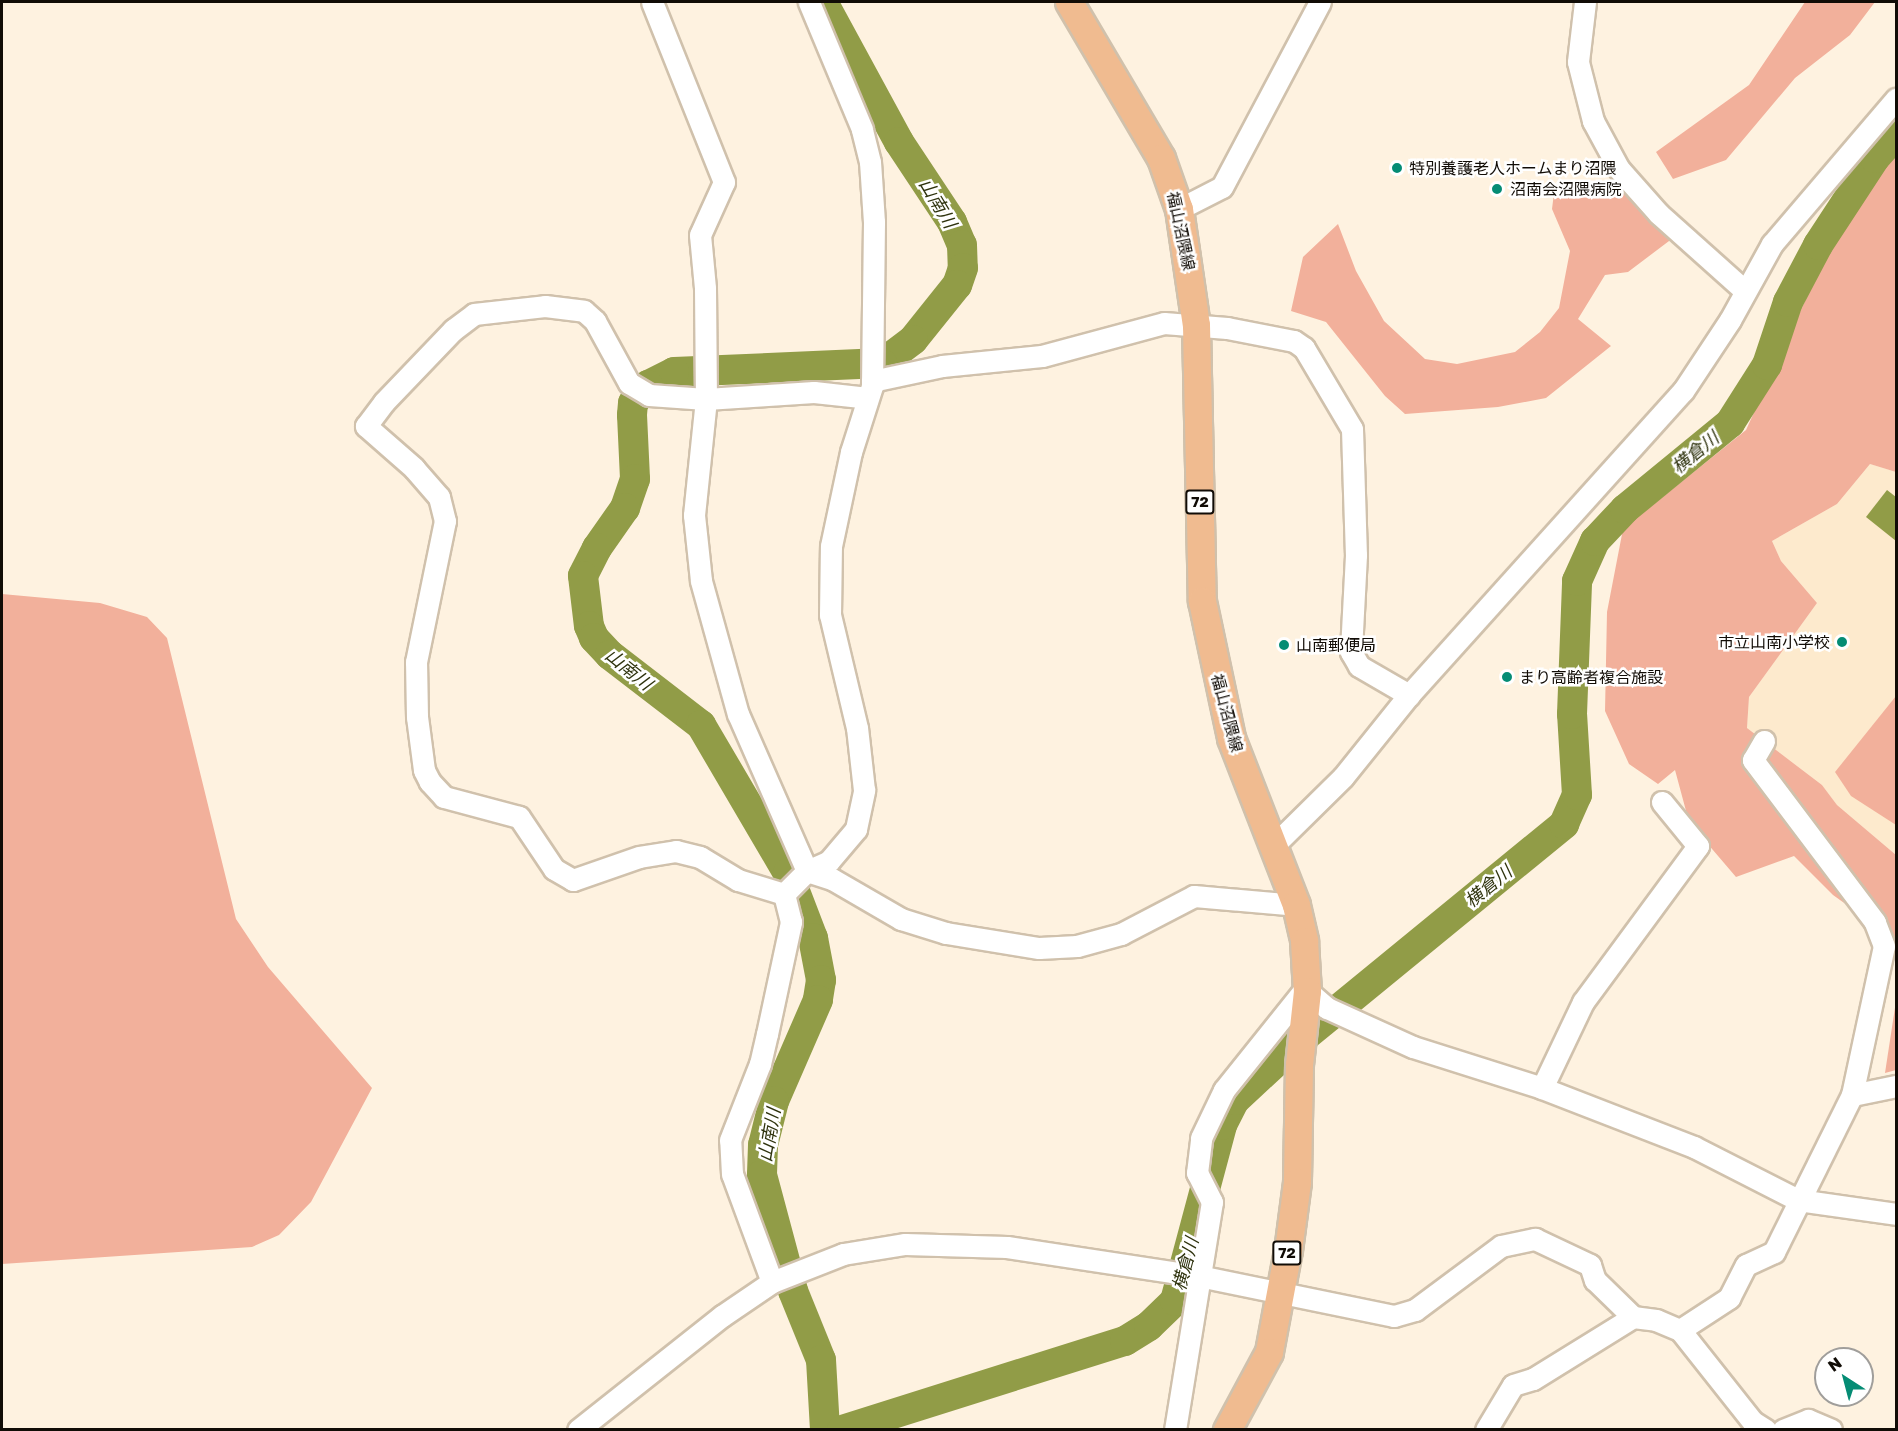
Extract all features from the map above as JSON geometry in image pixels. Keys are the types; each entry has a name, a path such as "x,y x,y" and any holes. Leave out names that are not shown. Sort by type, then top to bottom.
{"main road":[{"name":"福山沼隈線","path":"1069,2 1161,158 1179,209 1196,325 1202,601 1231,738 1296,905 1304,941 1313,1005 1299,1065 1297,1182 1269,1352 1227,1430"}],"street":[{"path":"652,2 724,182 700,235 705,288 706,399 694,515 701,581 738,714 807,871 832,879 901,919 946,933 1040,948 1077,946 1121,934 1194,896 1296,905"},
{"path":"784,894 807,871 829,861 856,830 864,790 857,728 830,615 830,569 831,546 851,452 870,389 874,222 870,162 862,129 809,2"},
{"path":"1179,209 1222,187 1320,2"},
{"path":"1586,2 1578,62 1593,121 1619,169 1659,214 1744,290"},
{"path":"1273,846 1343,777 1409,695 1683,391 1730,320 1744,290 1772,244 1896,99"},
{"path":"784,894 738,880 699,857 676,851 639,857 573,880 554,868 519,816 444,797 430,782 424,770 417,717 416,662 445,521 439,497 414,468 366,426 384,402 453,330 474,314 498,309 545,306 584,311 595,321 628,383 649,395 666,399 706,399 870,389 942,366 1041,356 1164,323 1196,325 1294,342 1304,348 1352,429 1356,555 1351,652 1359,666 1409,695"},
{"path":"1680,1330 1729,1298 1746,1265 1774,1252 1852,1095 1884,946 1875,922 1752,760 1764,741"},
{"path":"1542,1088 1582,1002 1698,846 1662,802"},
{"path":"772,1282 732,1174 730,1140 760,1064 767,1034 791,922 784,894"},
{"path":"1175,1430 1212,1202 1197,1173 1202,1138 1224,1090 1288,1009 1313,1005 1348,1017 1413,1047 1542,1088 1694,1147 1798,1200 1896,1214"},
{"path":"1852,1095 1896,1086"},
{"path":"578,1430 722,1316 772,1282 797,1270 843,1254 905,1244 1007,1247 1199,1276 1394,1316 1416,1310 1501,1246 1535,1239 1590,1265 1595,1280 1633,1317 1656,1320 1680,1330 1753,1422 1766,1430"},
{"path":"1486,1430 1513,1385 1533,1379 1633,1317"},
{"path":"1783,1430 1808,1420 1831,1430"}],"shaded area":[{"path":"1805,2 1875,2 1850,35 1795,78 1726,160 1673,179 1656,152 1749,85"},
{"path":"1896,153 1896,472 1870,464 1837,504 1772,541 1781,561 1817,603 1749,697 1747,728 1822,785 1837,805 1896,855 1896,940 1833,895 1794,856 1736,877 1689,822 1675,770 1658,784 1629,764 1605,711 1607,612 1623,529 1746,430 1815,279 1862,199"},
{"path":"1560,184 1606,190 1616,185 1673,238 1628,272 1605,275 1578,319 1611,346 1546,398 1498,407 1405,414 1385,396 1326,322 1291,311 1303,257 1338,224 1356,271 1384,321 1425,359 1457,364 1515,352 1540,332 1559,308 1570,251 1552,209 1554,193"},
{"name":"市立山南小学校","path":"1870,464 1896,472 1896,855 1837,805 1822,785 1747,728 1749,697 1817,603 1781,561 1772,541 1837,504"},
{"path":"1887,490 1896,497 1896,541 1866,517"},
{"path":"2,594 100,603 147,617 167,638 236,919 268,967 372,1088 311,1202 279,1235 252,1247 2,1264"},
{"path":"1896,696 1896,825 1851,796 1835,772"},
{"path":"1896,1001 1896,1070 1885,1073"}],"waterway":[{"name":"山南川","path":"823,2 899,142 952,222 962,245 963,268 957,285 913,340 882,363 674,372 648,385 633,403 635,479 625,508 597,548 583,576 589,626 594,638 610,655 701,725 788,873 813,938 821,980 818,1000 774,1101 763,1145 762,1175 793,1291 821,1360 825,1430"},
{"name":"横倉川","path":"842,1430 1125,1341 1149,1326 1175,1301 1222,1125 1235,1100 1292,1047 1564,824 1577,795 1572,714 1577,581 1595,541 1625,509 1730,423 1767,365 1788,302 1818,245 1875,158 1896,135"}],"place":[{"name":"特別養護老人ホームまり沼隈","path":"1397,168"},
{"name":"沼南会沼隈病院","path":"1497,189"},
{"name":"市立山南小学校","path":"1842,642"},
{"name":"山南郵便局","path":"1284,645"},
{"name":"まり高齢者複合施設","path":"1507,677"}]}
